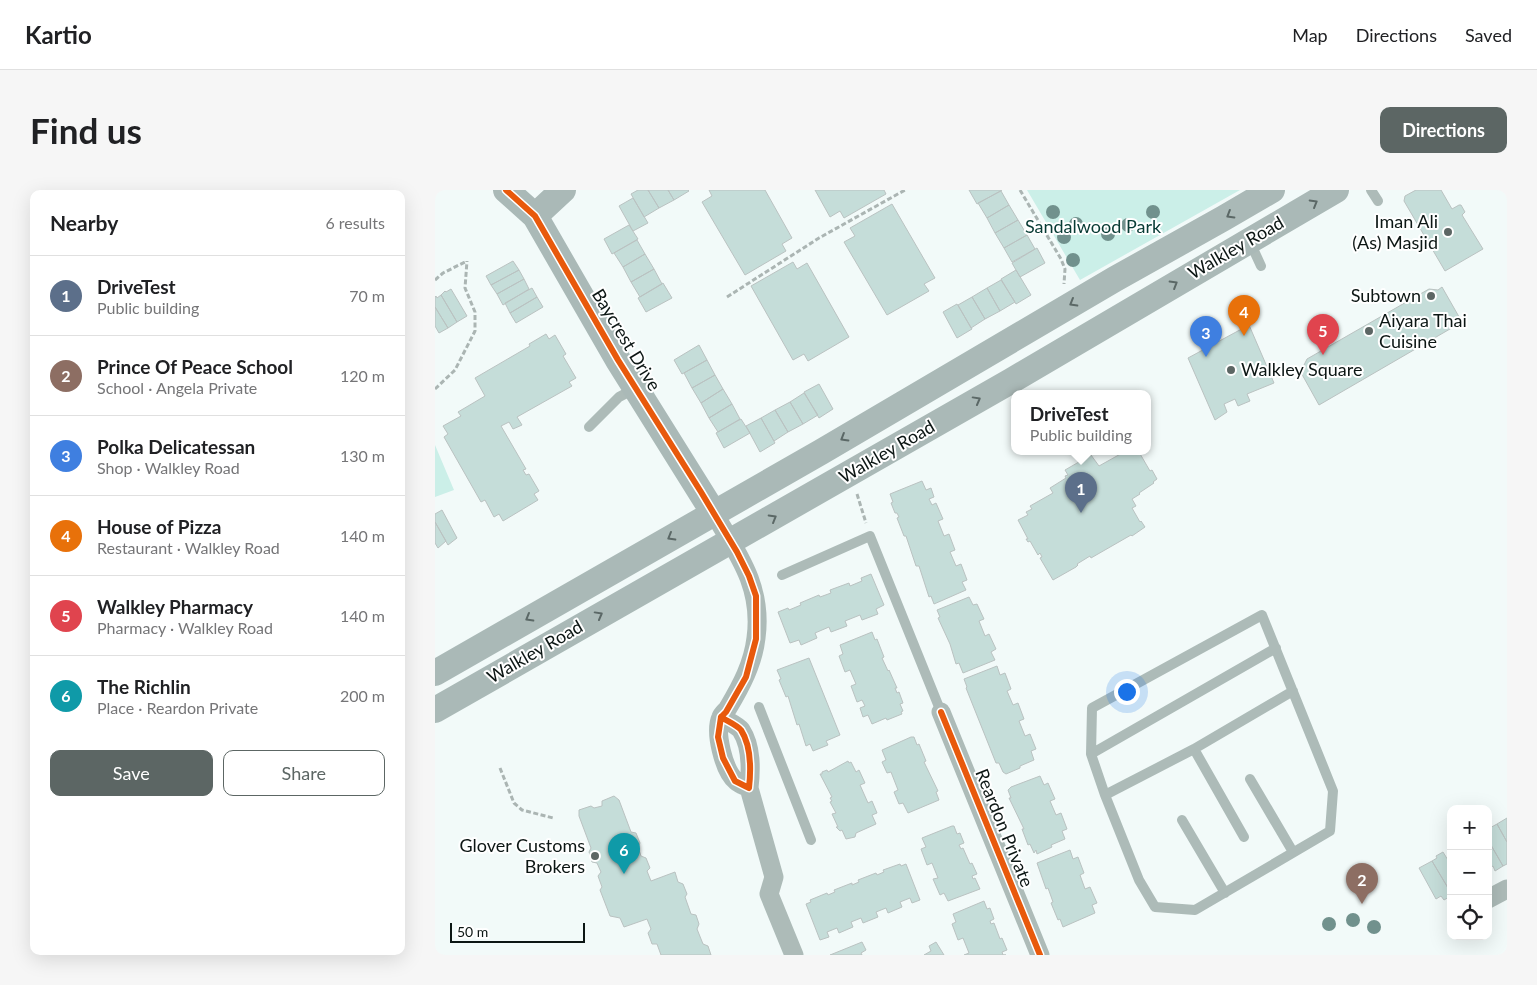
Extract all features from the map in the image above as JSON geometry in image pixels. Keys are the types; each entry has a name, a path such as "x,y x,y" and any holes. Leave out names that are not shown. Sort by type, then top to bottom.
{"main road":[{"name":"Baycrest Drive","path":"506,190 535,216 636,387 713,512"},
{"path":"535,216 563,190"},
{"name":"Walkley Road","path":"435,673 713,512 821,452 913,396 1272,190"},
{"name":"Walkley Road","path":"435,710 1011,381 1336,190"}],"street":[{"path":"713,512 749,576 756,596 756,639 746,677 726,712 721,717 718,738 723,758 735,781 749,788"},
{"name":"Reardon Private","path":"941,712 1040,955"},
{"path":"721,717 740,729 747,746 751,762 749,788 774,877 769,894 793,955"},
{"path":"1492,897 1507,889"}],"lane":[{"path":"1371,190 1378,201"},
{"path":"1249,241 1261,266"},
{"path":"589,427 619,397 636,387"},
{"path":"782,575 870,536 941,712"},
{"path":"1262,615 1293,690 1333,791 1330,831 1195,910 1155,907 1139,880 1105,795 1091,754 1092,708 1262,615"},
{"path":"1091,754 1276,648"},
{"path":"1105,795 1194,749 1293,690"},
{"path":"759,707 811,840"},
{"path":"1194,749 1244,837"},
{"path":"1250,779 1293,852"},
{"path":"1182,820 1225,893"}],"path":[{"path":"727,296 819,238 905,190"},
{"path":"1020,190 1061,259 1065,269 1064,287"},
{"path":"435,280 443,273 467,261 465,288 475,312 475,331 455,370 435,389"},
{"path":"857,493 870,536"},
{"path":"500,768 514,803 522,810 553,818"}],"green space":[{"name":"Sandalwood Park","path":"1027,190 1240,190 1080,280"},
{"path":"435,445 454,490 435,497"}],"building":[{"path":"638,190 648,190 659,208 644,217 631,194"},
{"path":"648,190 668,190 674,200 659,208"},
{"path":"668,190 688,190 689,191 674,200"},
{"path":"709,190 765,190 792,238 782,244 786,251 745,275 702,202 712,196"},
{"path":"815,190 884,190 886,194 844,218 840,211 830,217"},
{"path":"969,190 1002,190 977,204"},
{"name":"Iman Ali (As) Masjid","path":"1416,190 1441,190 1452,209 1461,205 1465,212 1462,215 1483,249 1445,271 1404,201 1405,196"},
{"path":"1001,191 1009,205 987,218 978,203"},
{"path":"633,198 648,223 633,231 619,206"},
{"path":"892,204 935,278 924,284 929,291 887,315 844,242 855,236 850,228"},
{"path":"1009,205 1018,220 995,233 987,218"},
{"path":"1018,220 1027,235 1004,248 995,233"},
{"path":"629,225 638,239 612,254 604,239"},
{"path":"1027,235 1035,249 1012,262 1004,248"},
{"path":"637,240 645,254 623,267 614,253"},
{"path":"1037,248 1045,263 1020,277 1012,263"},
{"path":"645,254 654,269 631,282 623,267"},
{"path":"513,261 519,270 491,285 486,276"},
{"path":"793,262 797,269 807,263 849,337 808,361 804,354 793,360 751,286"},
{"path":"654,269 662,284 640,297 631,282"},
{"path":"519,270 524,279 497,294 491,285"},
{"path":"1016,270 1031,295 1016,304 1001,279"},
{"path":"524,279 529,289 503,305 497,294"},
{"path":"1001,280 1015,302 1000,311 987,288"},
{"path":"663,283 672,298 646,312 638,298"},
{"path":"1442,287 1462,322 1319,405 1299,369 1303,367 1307,359 1429,289 1438,290"},
{"path":"532,288 537,297 510,313 505,303"},
{"path":"987,288 1000,311 985,319 972,297"},
{"path":"451,289 467,316 457,322 441,295"},
{"path":"441,295 457,322 448,328 435,307 435,297 437,298"},
{"path":"537,297 543,307 516,323 510,313"},
{"path":"972,297 985,319 971,328 958,305"},
{"path":"957,304 972,329 957,338 943,312"},
{"path":"435,307 448,328 439,333 435,326"},
{"name":"Walkley Square","path":"1249,325 1274,383 1247,394 1250,401 1238,406 1235,399 1224,404 1227,412 1215,420 1188,358"},
{"path":"546,334 549,339 555,335 566,354 563,356 576,378 569,382 572,386 517,417 522,425 513,429 509,422 501,426 526,469 523,470 526,475 529,474 539,491 534,494 538,500 503,521 499,514 494,517 485,500 481,502 444,437 448,434 443,426 461,416 458,412 485,396 475,378 530,346 529,344"},
{"path":"699,345 707,360 682,374 674,360"},
{"path":"707,360 715,375 692,388 684,373"},
{"path":"715,375 723,389 701,403 692,388"},
{"path":"819,384 833,409 819,418 804,392"},
{"path":"723,389 732,404 709,418 701,403"},
{"path":"804,393 818,415 803,424 790,402"},
{"path":"790,402 803,424 788,432 775,410"},
{"path":"732,404 740,419 718,432 709,418"},
{"path":"775,410 788,432 774,441 761,418"},
{"path":"761,418 775,443 760,452 746,426"},
{"path":"741,419 750,433 724,448 716,433"},
{"path":"1091,455 1099,466 1119,455 1141,455 1157,479 1132,499 1136,506 1132,508 1145,527 1091,558 1090,556 1077,564 1076,567 1053,580 1040,558 1042,557 1040,553 1038,555 1030,541 1028,542 1026,539 1028,539 1018,520 1028,515 1026,512 1032,509 1030,506 1053,493 1050,488 1068,475 1065,470"},
{"path":"922,481 926,490 931,488 934,497 929,499 932,505 936,503 943,519 938,521 944,536 949,534 955,550 950,552 956,566 961,564 967,580 962,582 966,590 934,604 931,596 929,597 919,566 916,566 906,536 904,536 897,518 899,517 891,503 893,502 890,494"},
{"path":"442,510 457,538 448,545 435,522 435,514"},
{"path":"435,522 446,541 438,548 435,543"},
{"path":"871,574 884,605 876,609 878,614 862,620 860,615 845,621 847,626 831,632 829,627 815,633 817,638 801,645 799,640 790,643 778,612 788,608 789,610 819,595 820,597 831,593 830,590 849,583 850,586 862,581 861,578"},
{"path":"969,597 973,605 977,604 984,619 979,621 985,636 989,634 996,649 991,652 995,660 963,673 959,663 956,664 950,644 938,618 940,617 937,610"},
{"path":"872,632 875,640 877,639 884,657 882,658 897,688 895,688 897,693 899,692 903,703 900,704 903,711 901,712 902,714 872,724 868,715 863,717 860,708 865,706 862,700 857,702 851,686 856,684 850,670 845,672 839,656 843,654 840,645"},
{"path":"809,658 840,735 826,741 828,745 813,751 810,744 806,746 788,696 786,697 779,680 781,679 777,670"},
{"path":"997,666 1000,675 1005,673 1011,689 1007,691 1013,705 1018,703 1024,719 1019,721 1025,736 1030,734 1036,749 1031,751 1034,760 1006,774 999,763 996,763 964,679"},
{"path":"914,737 917,745 919,744 926,761 924,762 938,791 936,792 939,800 908,813 903,803 899,804 894,792 898,790 891,772 887,773 882,762 886,760 882,750"},
{"path":"848,761 849,763 851,762 856,772 859,770 865,783 860,785 868,803 872,801 877,813 872,815 876,824 856,833 855,837 846,839 842,830 840,831 836,827 838,827 832,814 836,813 830,802 832,797 820,774 827,770 828,772"},
{"path":"1040,776 1044,785 1048,783 1055,799 1050,801 1056,815 1061,813 1067,829 1062,831 1065,839 1037,854 1036,850 1034,853 1030,844 1028,845 1022,829 1024,829 1009,798 1011,798 1008,790 1011,787"},
{"path":"614,796 619,800 631,832 636,833 640,843 638,847 641,856 646,858 650,868 647,871 651,881 675,872 678,882 683,884 691,914 696,915 699,924 697,929 703,944 708,946 711,955 661,955 657,944 652,944 648,933 651,929 647,919 624,927 620,918 610,916 600,890 602,887 598,876 601,872 597,863 592,862 589,852 591,848 579,816 579,810 591,806 594,808 602,806 602,801"},
{"path":"1507,818 1507,842 1497,824"},
{"path":"1497,824 1507,842 1507,864 1503,866 1492,847 1492,827"},
{"path":"954,826 957,834 960,833 964,843 959,845 961,849 963,848 970,864 972,863 977,874 972,876 973,879 975,878 980,889 948,901 944,893 940,895 933,879 938,878 932,863 927,865 921,849 926,847 922,838"},
{"path":"1492,847 1503,866 1495,871"},
{"path":"1070,850 1073,859 1078,857 1084,873 1080,875 1085,889 1090,887 1097,903 1092,905 1095,913 1063,927 1051,903 1053,902 1048,888 1046,889 1037,863"},
{"path":"1443,852 1447,858 1447,886 1432,861 1437,858 1436,856"},
{"path":"1432,861 1447,886 1447,898 1444,900 1441,896 1436,899 1419,868"},
{"path":"900,864 901,866 906,864 920,900 912,903 910,898 900,902 902,907 888,913 886,908 876,912 878,917 863,923 861,918 851,922 853,927 839,933 837,928 827,932 829,937 820,940 806,904 811,902 810,900 827,893 828,895 835,892 834,890 852,883 852,885 859,882 858,880 876,873 877,875 884,872 883,870"},
{"path":"984,901 987,909 990,908 994,919 990,921 991,924 994,923 1000,939 1002,938 1007,950 1002,952 1003,955 964,955 969,953 963,938 958,940 952,924 956,922 953,914"},
{"path":"862,942 866,950 861,953 862,955 830,955"},
{"path":"936,942 944,955 924,955 931,951 929,946"}],"cycle path":[{"path":"506,190 535,216 618,360 701,492 749,576 756,596 756,639 746,677 726,712 721,717 718,737 723,758 735,781 749,788 750,759 745,737 739,728 721,717"},
{"path":"941,712 1040,955"}],"place":[{"name":"Iman Ali (As) Masjid","path":"1448,232"},
{"name":"Subtown","path":"1431,296"},
{"name":"Aiyara Thai Cuisine","path":"1369,331"},
{"name":"House of Pizza","path":"1244,336"},
{"name":"Walkley Pharmacy","path":"1323,355"},
{"name":"Polka Delicatessan","path":"1206,357"},
{"name":"Walkley Square","path":"1231,370"},
{"name":"DriveTest","path":"1081,513"},
{"name":"Glover Customs Brokers","path":"595,856"},
{"name":"The Richlin","path":"624,874"},
{"name":"Prince Of Peace School","path":"1362,904"}]}
